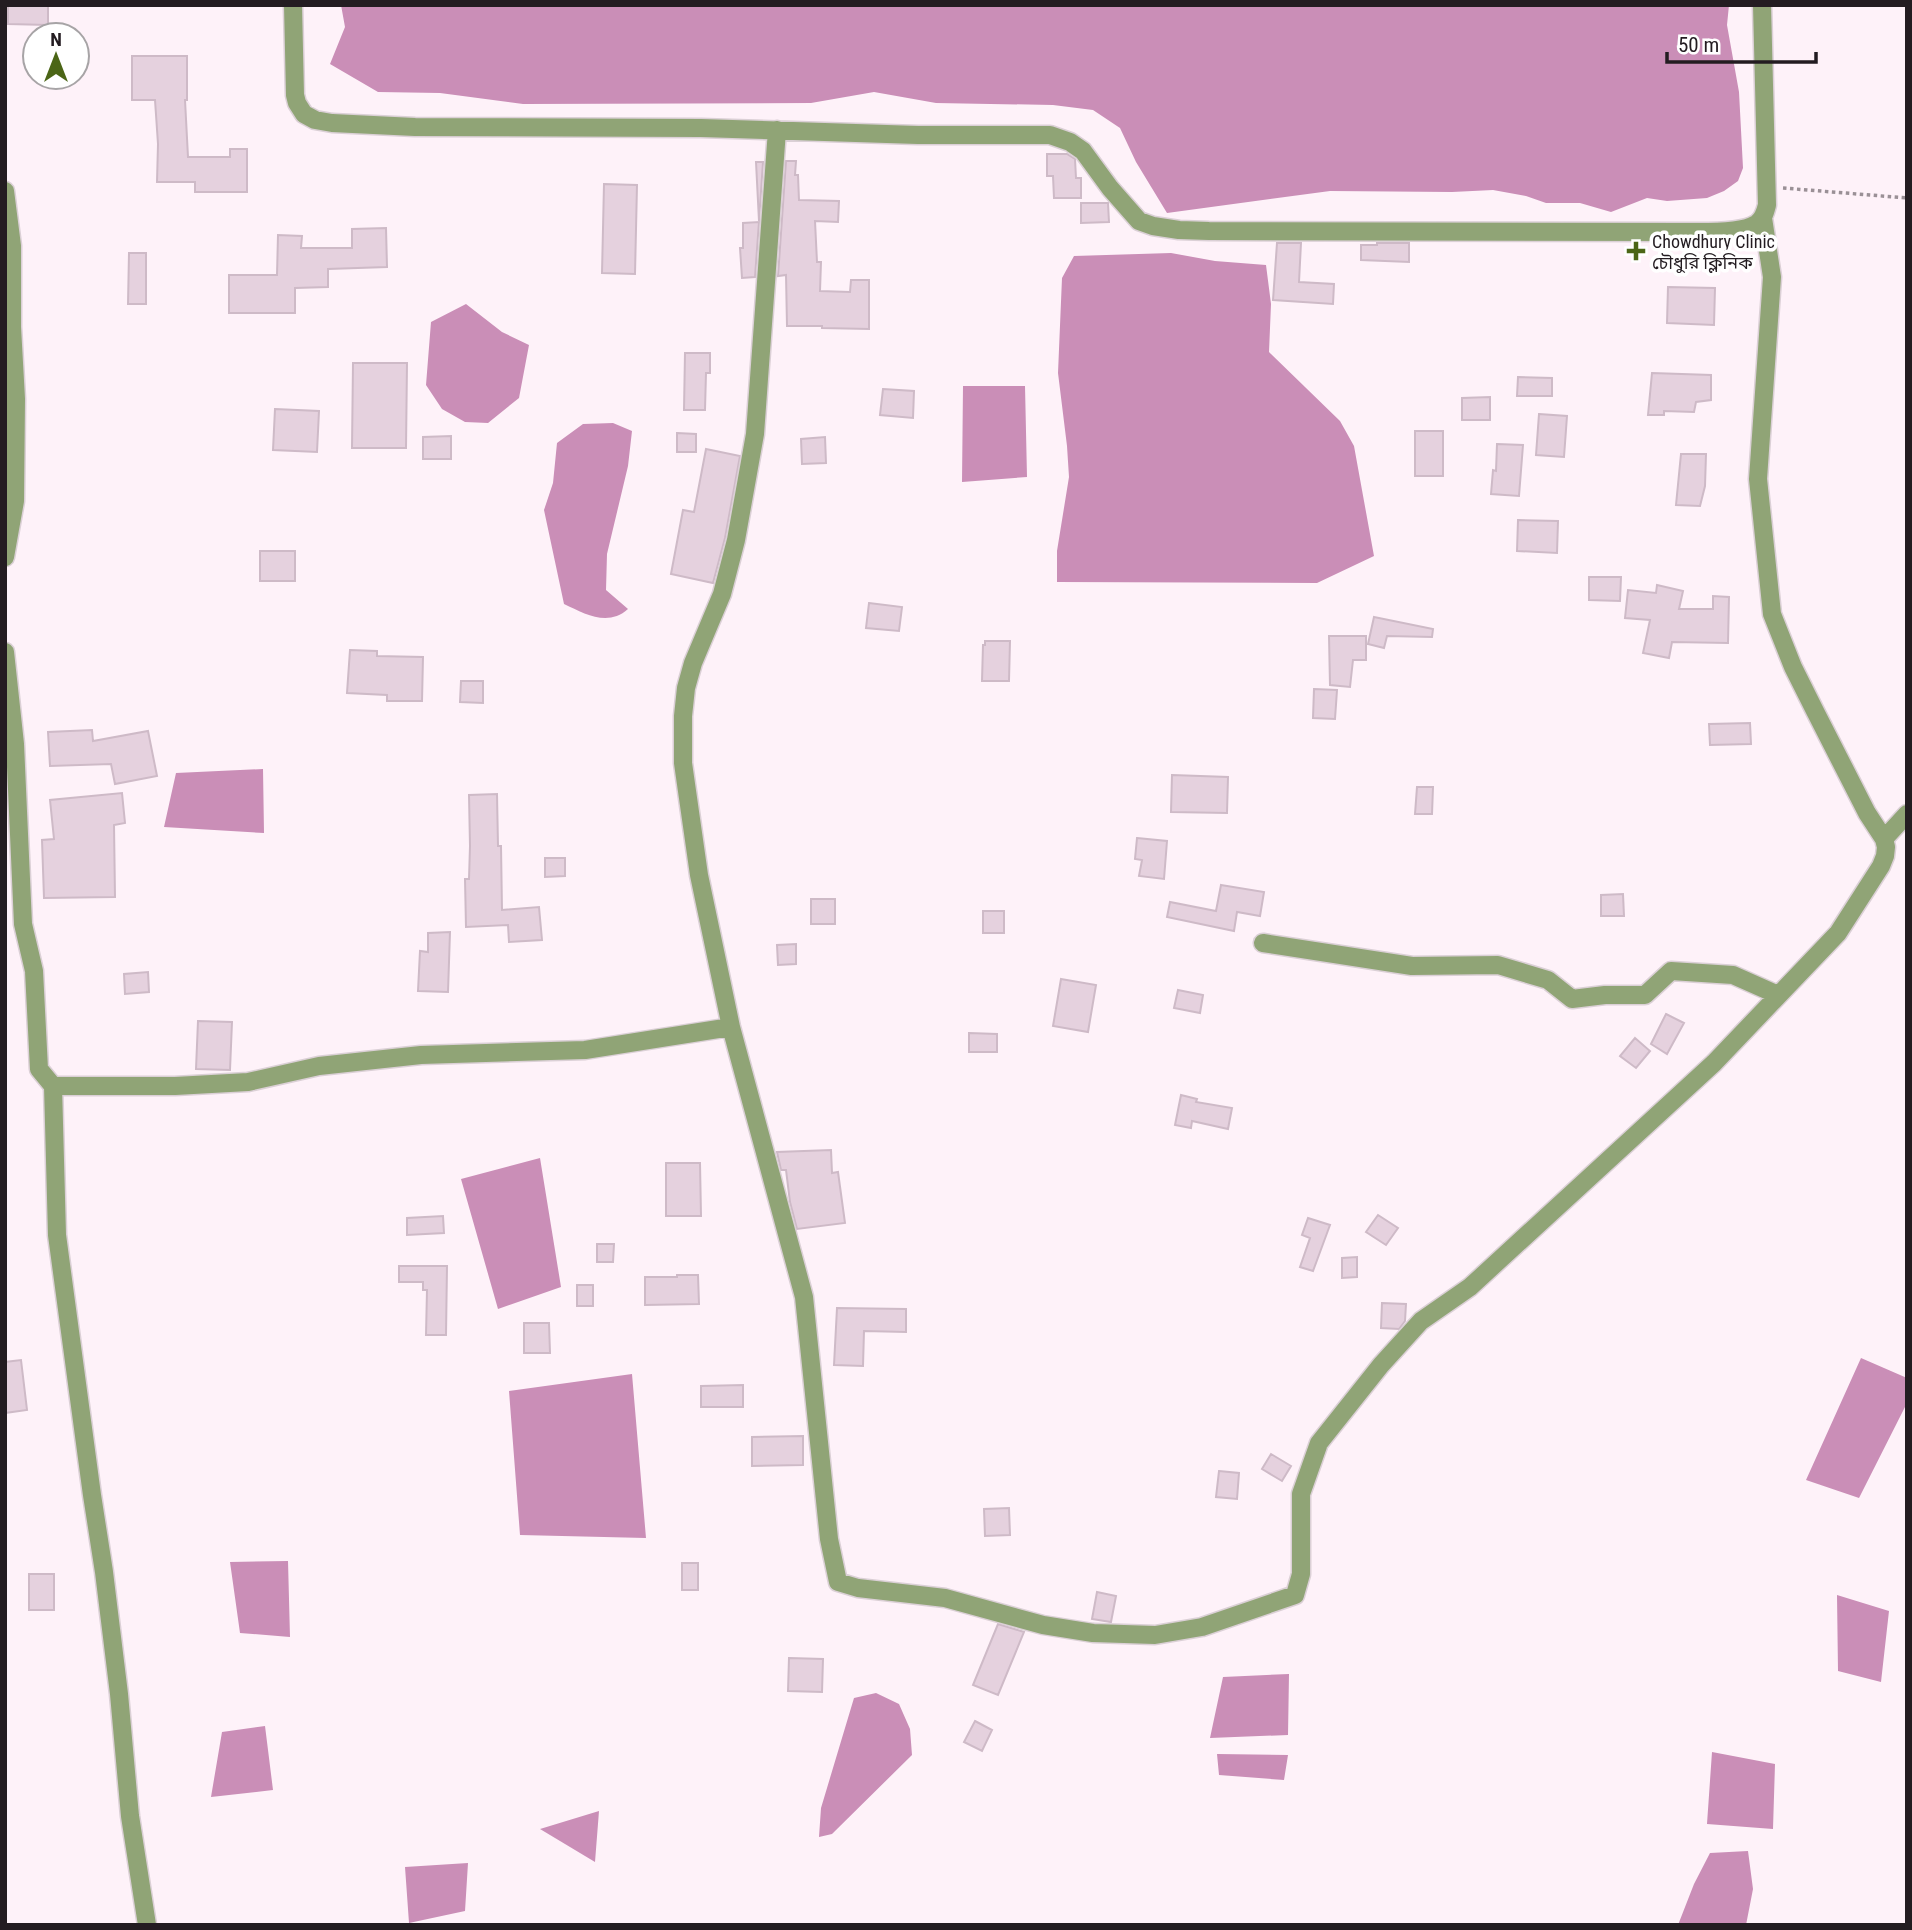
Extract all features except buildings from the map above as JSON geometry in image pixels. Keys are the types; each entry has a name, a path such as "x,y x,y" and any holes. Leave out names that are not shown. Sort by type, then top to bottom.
{"street":[{"path":"293,5 297,103 304,114 315,120 332,123 415,127 1050,135 1070,142 1083,151 1139,221 1179,230 1705,232 1755,225 1763,218 1768,205 1762,5"},
{"path":"778,130 755,434 736,540 722,594 693,663 686,688 683,763 699,875 731,1027 804,1297 829,1539 838,1582 858,1588 945,1598 1043,1625 1093,1633 1155,1635 1202,1627 1295,1595 1301,1574 1301,1494 1319,1443 1381,1365 1421,1321 1470,1287 1714,1063 1838,933 1881,866 1886,847 1884,839 1867,813 1793,667 1772,614 1758,479 1772,277 1763,218"},
{"path":"5,191 12,246 12,327 16,399 15,501 5,557"},
{"path":"5,652 23,924 34,971 39,1069 53,1086 57,1235 104,1572 130,1815 147,1925"},
{"path":"1884,839 1907,814"},
{"path":"1264,943 1412,966 1499,965 1548,980 1573,999 1605,995 1645,995 1671,971 1733,975 1779,995"},
{"path":"53,1086 175,1086 248,1082 319,1066 421,1055 585,1050 731,1027"}],"path":[{"path":"1767,187 1907,198"}],"shaded area":[{"path":"341,5 1729,5 1727,25 1739,92 1743,168 1738,181 1707,198 1667,201 1647,198 1611,212 1580,203 1546,203 1493,190 1330,191 1167,213 1136,162 1120,128 1093,110 1053,105 936,103 874,92 811,103 523,104 440,93 378,92 330,64 345,27"},
{"path":"1171,253 1215,261 1266,265 1271,304 1269,352 1340,421 1354,446 1374,556 1317,583 1057,582 1057,551 1069,477 1058,373 1062,278 1074,256"},
{"path":"466,304 502,332 529,345 519,398 488,423 465,422 442,409 426,385 431,322"},
{"path":"963,386 1025,386 1027,477 962,482"},
{"path":"613,423 632,431 628,466 607,554 606,590 628,609 613,617 604,618 588,615 564,604 544,510 553,483 557,443 583,424"},
{"path":"263,769 264,833 164,827 176,773"},
{"path":"540,1158 561,1287 498,1309 461,1179"},
{"path":"1861,1358 1907,1378 1907,1403 1859,1498 1806,1480"},
{"path":"632,1374 646,1538 520,1535 509,1391"},
{"path":"288,1561 290,1637 240,1633 230,1562"},
{"path":"1837,1595 1889,1611 1881,1682 1838,1671"},
{"path":"1289,1674 1288,1735 1210,1738 1223,1677"},
{"path":"876,1693 899,1704 910,1729 912,1755 832,1834 819,1837 821,1808 854,1698"},
{"path":"265,1726 273,1790 211,1797 222,1732"},
{"path":"1712,1752 1775,1764 1773,1829 1707,1824"},
{"path":"1217,1754 1288,1755 1284,1780 1219,1775"},
{"path":"599,1811 595,1862 540,1829"},
{"path":"1748,1851 1753,1889 1746,1925 1678,1925 1710,1853"},
{"path":"468,1863 465,1911 409,1923 405,1867"}],"place":[{"name":"Chowdhury Clinic চৌধুরি ক্লিনিক","path":"1636,251"}]}
